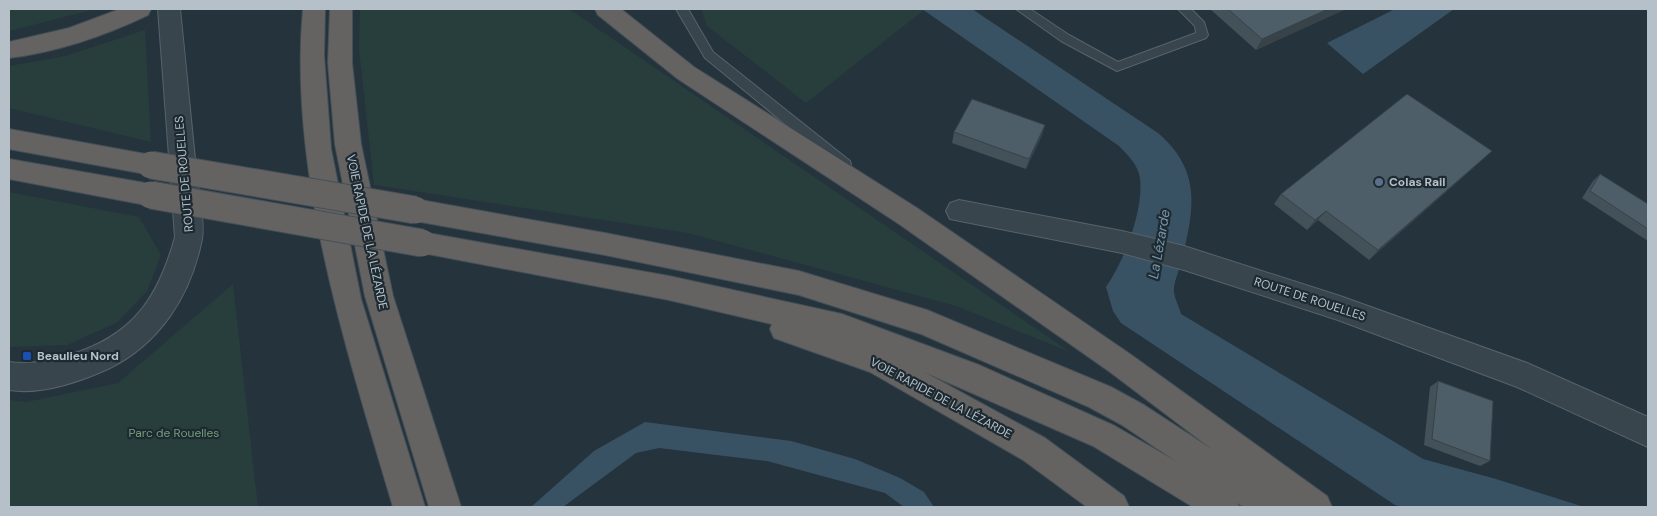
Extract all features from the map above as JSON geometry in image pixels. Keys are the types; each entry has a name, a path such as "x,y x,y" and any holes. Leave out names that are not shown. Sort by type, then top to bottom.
{"highway":[{"path":"314,9 312,55 318,149 346,299 409,507"},
{"name":"VOIE RAPIDE DE LA LÉZARDE","path":"341,9 340,63 348,144 379,296 445,507"},
{"path":"606,9 686,74 908,216 1120,363 1316,507"},
{"path":"9,50 27,48 84,32 134,12"},
{"path":"9,139 605,244 799,283 927,323 1100,397 1133,415 1272,507"},
{"path":"9,170 669,288 842,326 968,375 1104,436 1223,507"},
{"name":"VOIE RAPIDE DE LA LÉZARDE","path":"669,288 879,362 1034,449 1113,507"}],"street":[{"name":"ROUTE DE ROUELLES","path":"9,376 45,375 76,367 133,341 153,321 166,302 182,269 189,237 169,9"},
{"name":"ROUTE DE ROUELLES","path":"959,211 1122,242 1184,258 1340,308 1527,377 1648,432"}],"lane":[{"path":"682,9 709,56 908,216"},
{"path":"1022,9 1065,38 1117,67 1202,35 1200,25 1184,9"}],"green space":[{"path":"9,9 96,9 9,31"},
{"path":"360,9 569,9 1070,352 956,306 688,233 374,185 359,49"},
{"path":"701,9 924,10 806,103 707,26"},
{"path":"145,30 151,142 9,108 9,66 65,56"},
{"path":"9,192 139,217 161,255 147,291 118,322 67,345 9,347"},
{"name":"Parc de Rouelles","path":"233,284 258,507 9,507 9,400 26,402 118,383"}],"water":[{"name":"La Lézarde","path":"922,9 972,9 1158,133 1172,147 1182,162 1188,176 1191,192 1190,224 1174,288 1181,314 1423,459 1496,479 1584,507 1403,507 1395,505 1121,323 1113,311 1106,287 1126,250 1136,220 1139,205 1140,178 1135,165 1119,146"},
{"path":"1395,9 1454,9 1363,74 1327,43"},
{"path":"645,422 791,441 855,459 900,478 924,492 934,507 904,507 885,493 767,461 659,448 636,453 563,507 531,507 594,451"}],"building":[{"path":"1228,9 1328,9 1262,39"},
{"name":"Colas Rail","path":"1407,94 1492,151 1378,250 1326,211 1315,220 1281,194"},
{"path":"972,99 1045,125 1029,159 954,132"},
{"path":"1600,174 1648,204 1648,229 1590,191"},
{"path":"1438,381 1493,401 1490,461 1432,439"}],"place":[{"name":"Colas Rail","path":"1379,182"},
{"name":"Beaulieu Nord","path":"27,356"}]}
